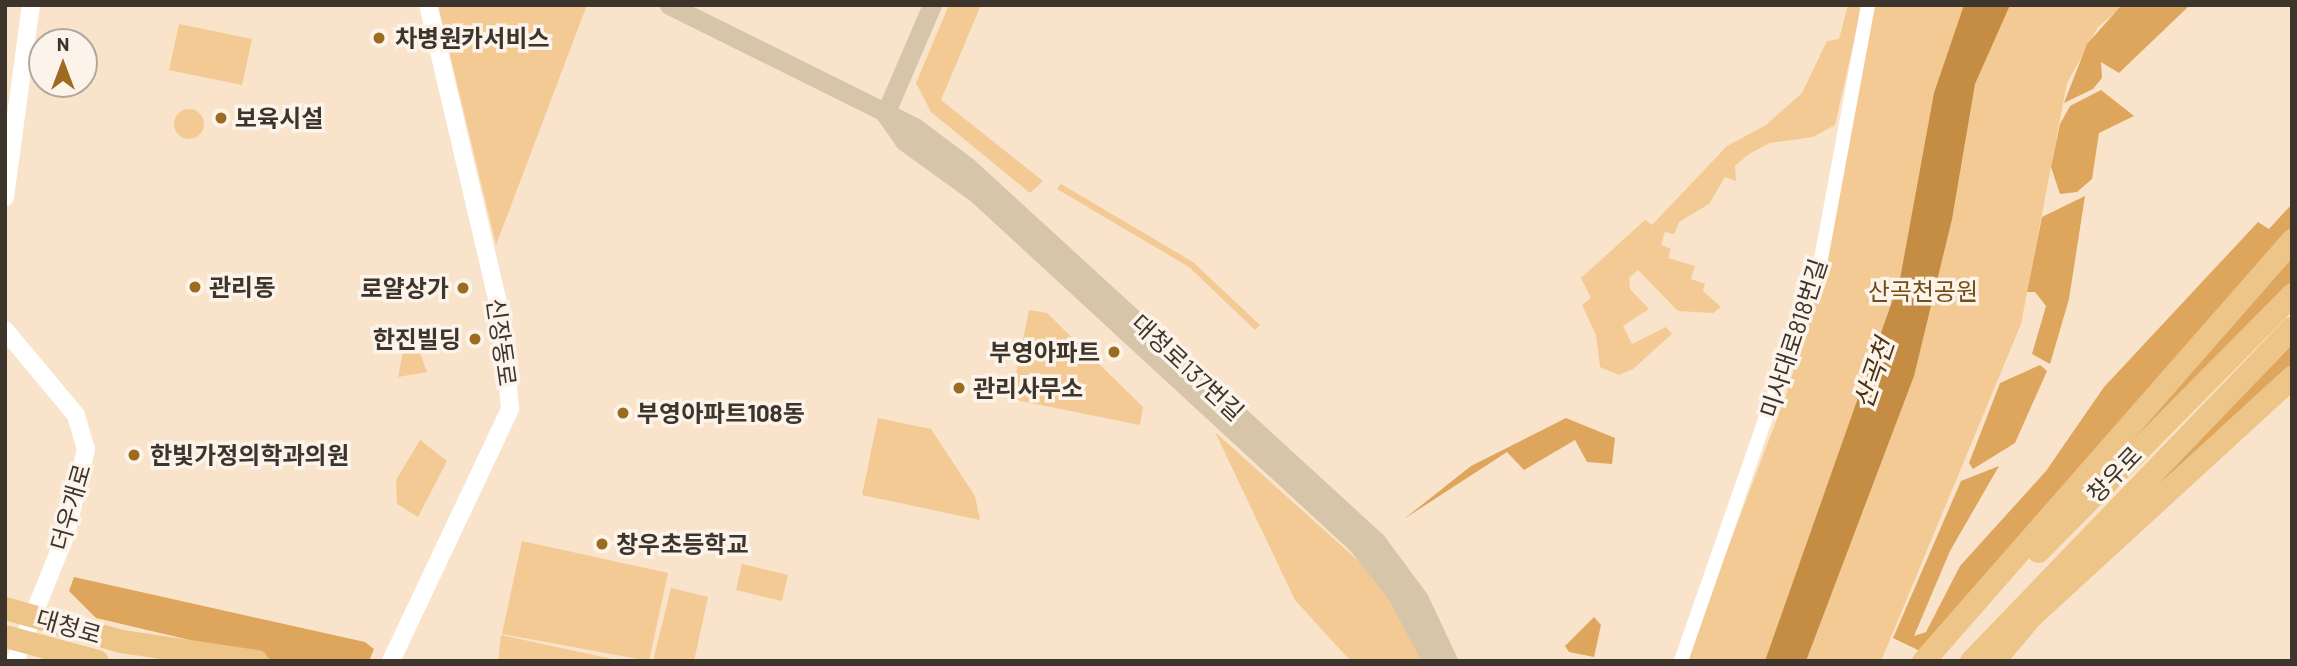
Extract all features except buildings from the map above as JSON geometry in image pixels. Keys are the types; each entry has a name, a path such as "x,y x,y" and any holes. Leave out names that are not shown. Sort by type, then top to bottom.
{"main road":[{"name":"대청로137번길","path":"669,5 915,127 968,167 1376,541 1419,598 1448,661"},
{"path":"885,114 932,5"},
{"name":"대청로137번길","path":"885,114 904,141 976,194 1357,544 1396,593 1432,661"},
{"path":"1923,661 2292,240"},
{"name":"창우로","path":"1944,661 2031,558 2292,294"},
{"name":"창우로","path":"1971,661 2292,328"},
{"path":"1993,661 2031,616 2292,377"},
{"name":"대청로","path":"5,608 121,641 257,661"},
{"name":"대청로","path":"15,646 97,661"}],"street":[{"path":"5,197 31,5"},
{"name":"신장동로","path":"391,661 510,409 502,320 428,5"},
{"name":"미사대로818번길","path":"1681,661 1821,259 1868,5"},
{"name":"더우개로","path":"5,330 76,415 86,449 66,534 35,616 15,646"}],"green space":[{"path":"438,5 587,5 496,245"},
{"path":"949,5 981,5 941,100 1043,181 1030,193 931,112 916,83"},
{"path":"1848,5 1862,5 1835,125 1813,137 1770,143 1749,154 1735,166 1736,181 1725,177 1709,204 1679,222 1674,234 1665,232 1661,245 1671,249 1668,258 1695,266 1691,279 1705,284 1703,291 1721,307 1713,313 1678,311 1638,270 1629,278 1630,289 1649,309 1623,326 1632,344 1666,327 1672,334 1633,369 1619,375 1600,367 1596,335 1582,305 1591,298 1581,278 1645,220 1652,225 1727,146 1766,125 1802,93 1827,41 1839,39"},
{"name":"산곡천공원","path":"1875,5 2124,5 2098,27 2067,83 2021,324 1881,661 1685,661 1786,395 1824,272"},
{"path":"179,24 252,39 242,85 169,70"},
{"path":"189,109 200,113 204,124 200,135 189,139 178,135 174,124 178,113"},
{"path":"1061,184 1193,262 1260,325 1255,330 1189,267 1057,189"},
{"path":"1029,310 1047,313 1143,407 1140,425 1011,399"},
{"path":"409,323 427,372 398,377"},
{"path":"878,418 931,429 975,496 980,520 862,495"},
{"path":"1215,432 1383,583 1425,661 1351,661 1334,643 1295,600"},
{"path":"420,440 447,461 418,517 397,504 396,480"},
{"path":"522,541 668,573 649,661 502,634"},
{"path":"742,564 788,575 782,601 736,590"},
{"path":"671,588 708,597 694,661 653,661"},
{"path":"501,635 621,661 498,661"}],"shaded area":[{"path":"2190,5 2119,73 2101,62 2102,78 2093,89 2064,103 2087,44 2121,6"},
{"path":"2101,90 2134,116 2099,133 2092,179 2077,192 2060,194 2051,167 2060,124 2070,106"},
{"path":"2085,196 2069,299 2050,364 2032,354 2046,306 2035,292 2027,292 2042,217"},
{"path":"2292,204 2292,227 1920,651 1893,638 1961,481 1999,466 1950,551 1914,636 1926,632 1960,566 2046,471 2104,387 2258,222 2269,229"},
{"path":"2292,250 2292,281 2129,446 2123,441"},
{"path":"2292,343 2292,368 2099,536"},
{"path":"2040,365 2047,371 2015,443 1973,469 1969,463 2000,383"},
{"path":"1566,418 1615,438 1612,464 1587,462 1575,440 1524,470 1507,452 1404,519 1471,466"},
{"path":"74,577 365,642 374,649 369,661 279,661 96,618 69,591"},
{"path":"1594,617 1601,625 1594,657 1569,652 1565,646"}],"water":[{"name":"산곡천","path":"1964,5 2010,5 1975,84 1952,219 1914,376 1806,661 1765,661 1900,279 1934,93"}],"place":[{"name":"차병원카서비스","path":"379,38"},
{"name":"보육시설","path":"221,118"},
{"name":"관리동","path":"195,287"},
{"name":"로얄상가","path":"463,288"},
{"name":"한진빌딩","path":"475,339"},
{"name":"부영아파트","path":"1114,352"},
{"name":"관리사무소","path":"959,388"},
{"name":"부영아파트108동","path":"623,413"},
{"name":"한빛가정의학과의원","path":"134,455"},
{"name":"창우초등학교","path":"602,544"}]}
